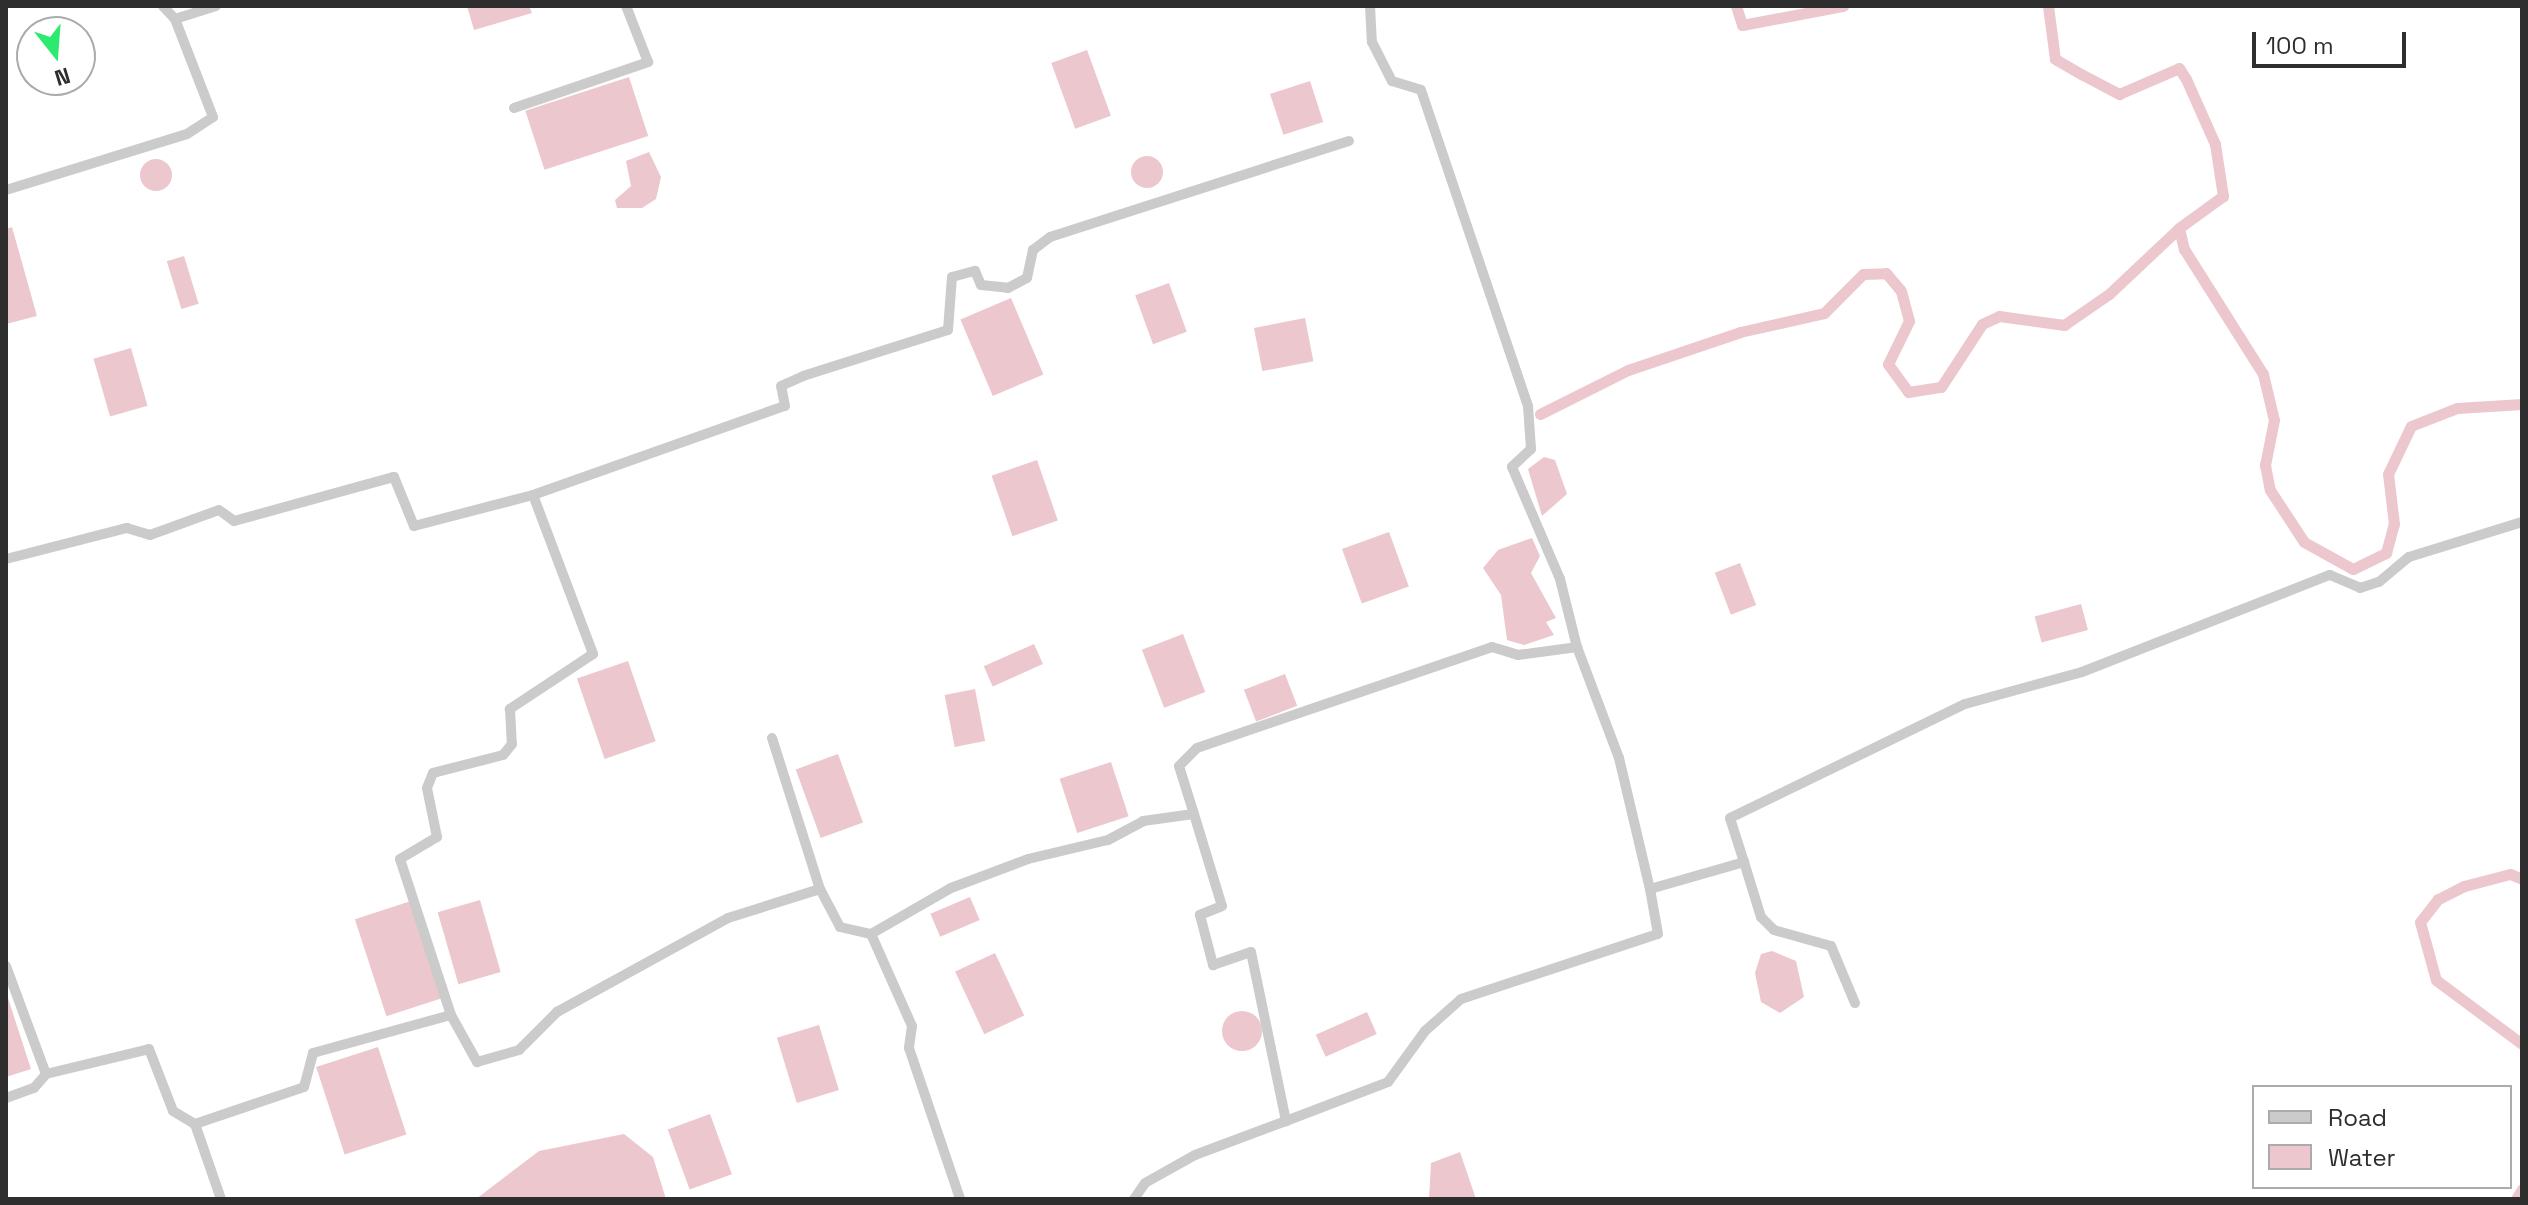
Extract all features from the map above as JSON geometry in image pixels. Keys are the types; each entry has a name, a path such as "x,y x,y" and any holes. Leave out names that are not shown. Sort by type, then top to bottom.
{"street":[{"path":"6,190 187,134 213,117 175,19 163,6"},
{"path":"175,19 216,6"},
{"path":"514,108 648,62 626,6"},
{"path":"1134,1199 1145,1183 1195,1155 1388,1082 1425,1031 1461,999 1658,934 1619,758 1577,647 1560,579 1512,467 1531,449 1528,406 1421,90 1392,81 1372,42 1370,6"},
{"path":"6,559 127,528 150,535 219,510 234,521 394,477 414,526 533,495 785,406 781,386 803,376 948,330 952,277 975,271 981,285 1008,288 1027,278 1033,250 1050,237 1349,141"},
{"path":"533,495 593,654 510,709 512,744 503,755 433,773 427,788 437,837 400,859 451,1015 477,1062 519,1050 557,1012 728,918 820,889"},
{"path":"1855,1003 1831,946 1774,930 1761,917 1730,818 1965,704 2082,672 2330,575 2360,588 2379,582 2409,557 2522,522"},
{"path":"1286,1121 1251,952 1213,965 1200,915 1222,906 1179,766 1197,748 1492,647 1518,655 1577,647"},
{"path":"772,738 820,889 840,927 871,934 951,888 1028,859 1108,840 1143,821 1194,814"},
{"path":"1650,889 1744,862"},
{"path":"871,934 912,1026 909,1048 960,1199"},
{"path":"6,966 46,1074"},
{"path":"195,1124 304,1087 313,1053 451,1015"},
{"path":"6,1098 34,1088 46,1074 149,1049 173,1111 195,1124 221,1199"}],"water":[{"path":"467,6 529,6 532,13 474,30"},
{"path":"1087,50 1111,116 1075,129 1051,63"},
{"path":"629,77 648,136 544,170 525,111"},
{"path":"1310,81 1323,122 1283,135 1270,94"},
{"path":"649,152 661,177 656,199 642,208 617,208 615,200 631,186 626,161"},
{"path":"1147,156 1159,160 1163,172 1159,184 1147,188 1135,184 1131,172 1135,160"},
{"path":"156,159 167,164 172,175 167,186 156,191 145,186 140,175 145,164"},
{"path":"12,227 37,316 6,324 6,229"},
{"path":"184,256 199,304 181,309 167,261"},
{"path":"1169,283 1187,332 1153,344 1135,295"},
{"path":"1011,298 1043,374 993,396 960,319"},
{"path":"1305,318 1313,361 1262,371 1254,328"},
{"path":"131,348 148,406 110,416 94,359"},
{"path":"1544,457 1555,460 1567,494 1542,516 1528,469"},
{"path":"1037,460 1058,521 1012,536 992,476"},
{"path":"1389,532 1409,587 1362,604 1342,549"},
{"path":"1532,538 1540,556 1531,573 1556,618 1546,622 1554,635 1524,645 1507,640 1501,595 1483,568 1498,550"},
{"path":"1740,563 1756,605 1731,615 1715,573"},
{"path":"2081,604 2088,630 2042,643 2035,616"},
{"path":"1183,634 1205,692 1164,708 1142,650"},
{"path":"1034,644 1043,664 993,686 984,666"},
{"path":"628,661 656,741 605,759 577,679"},
{"path":"1285,674 1297,706 1256,722 1244,690"},
{"path":"975,689 985,741 955,747 945,695"},
{"path":"838,754 863,823 821,838 796,769"},
{"path":"1111,762 1129,816 1077,833 1060,779"},
{"path":"970,897 980,920 940,937 930,914"},
{"path":"480,900 501,972 458,984 438,912"},
{"path":"411,901 443,998 386,1016 355,919"},
{"path":"1772,951 1796,961 1804,997 1780,1013 1761,1002 1755,973 1761,954"},
{"path":"995,953 1024,1016 984,1034 955,972"},
{"path":"6,992 31,1069 6,1077"},
{"path":"1242,1011 1256,1017 1262,1031 1256,1045 1242,1051 1228,1045 1222,1031 1228,1017"},
{"path":"1367,1012 1377,1034 1326,1057 1316,1035"},
{"path":"819,1025 839,1090 797,1103 777,1038"},
{"path":"378,1047 406,1134 345,1155 316,1067"},
{"path":"710,1114 732,1174 690,1190 668,1129"},
{"path":"624,1134 653,1157 666,1199 476,1199 539,1151"},
{"path":"1460,1152 1476,1199 1429,1199 1431,1163"}],"waterway":[{"path":"1736,6 1742,25 1843,6"},
{"path":"2048,6 2055,59 2083,75 2119,94 2179,68 2186,79 2215,144 2223,196 2179,228 2184,249 2263,374 2274,420 2265,465 2270,490 2304,542 2353,569 2386,553 2394,524 2388,474 2411,426 2457,408 2522,404"},
{"path":"1540,414 1628,370 1740,332 1824,313 1863,274 1886,273 1901,291 1909,321 1888,364 1908,392 1941,387 1982,324 1999,316 2064,325 2109,294 2179,228"},
{"path":"2522,879 2510,874 2464,886 2438,899 2420,922 2436,980 2522,1044"},
{"path":"2516,1199 2522,1189"}]}
